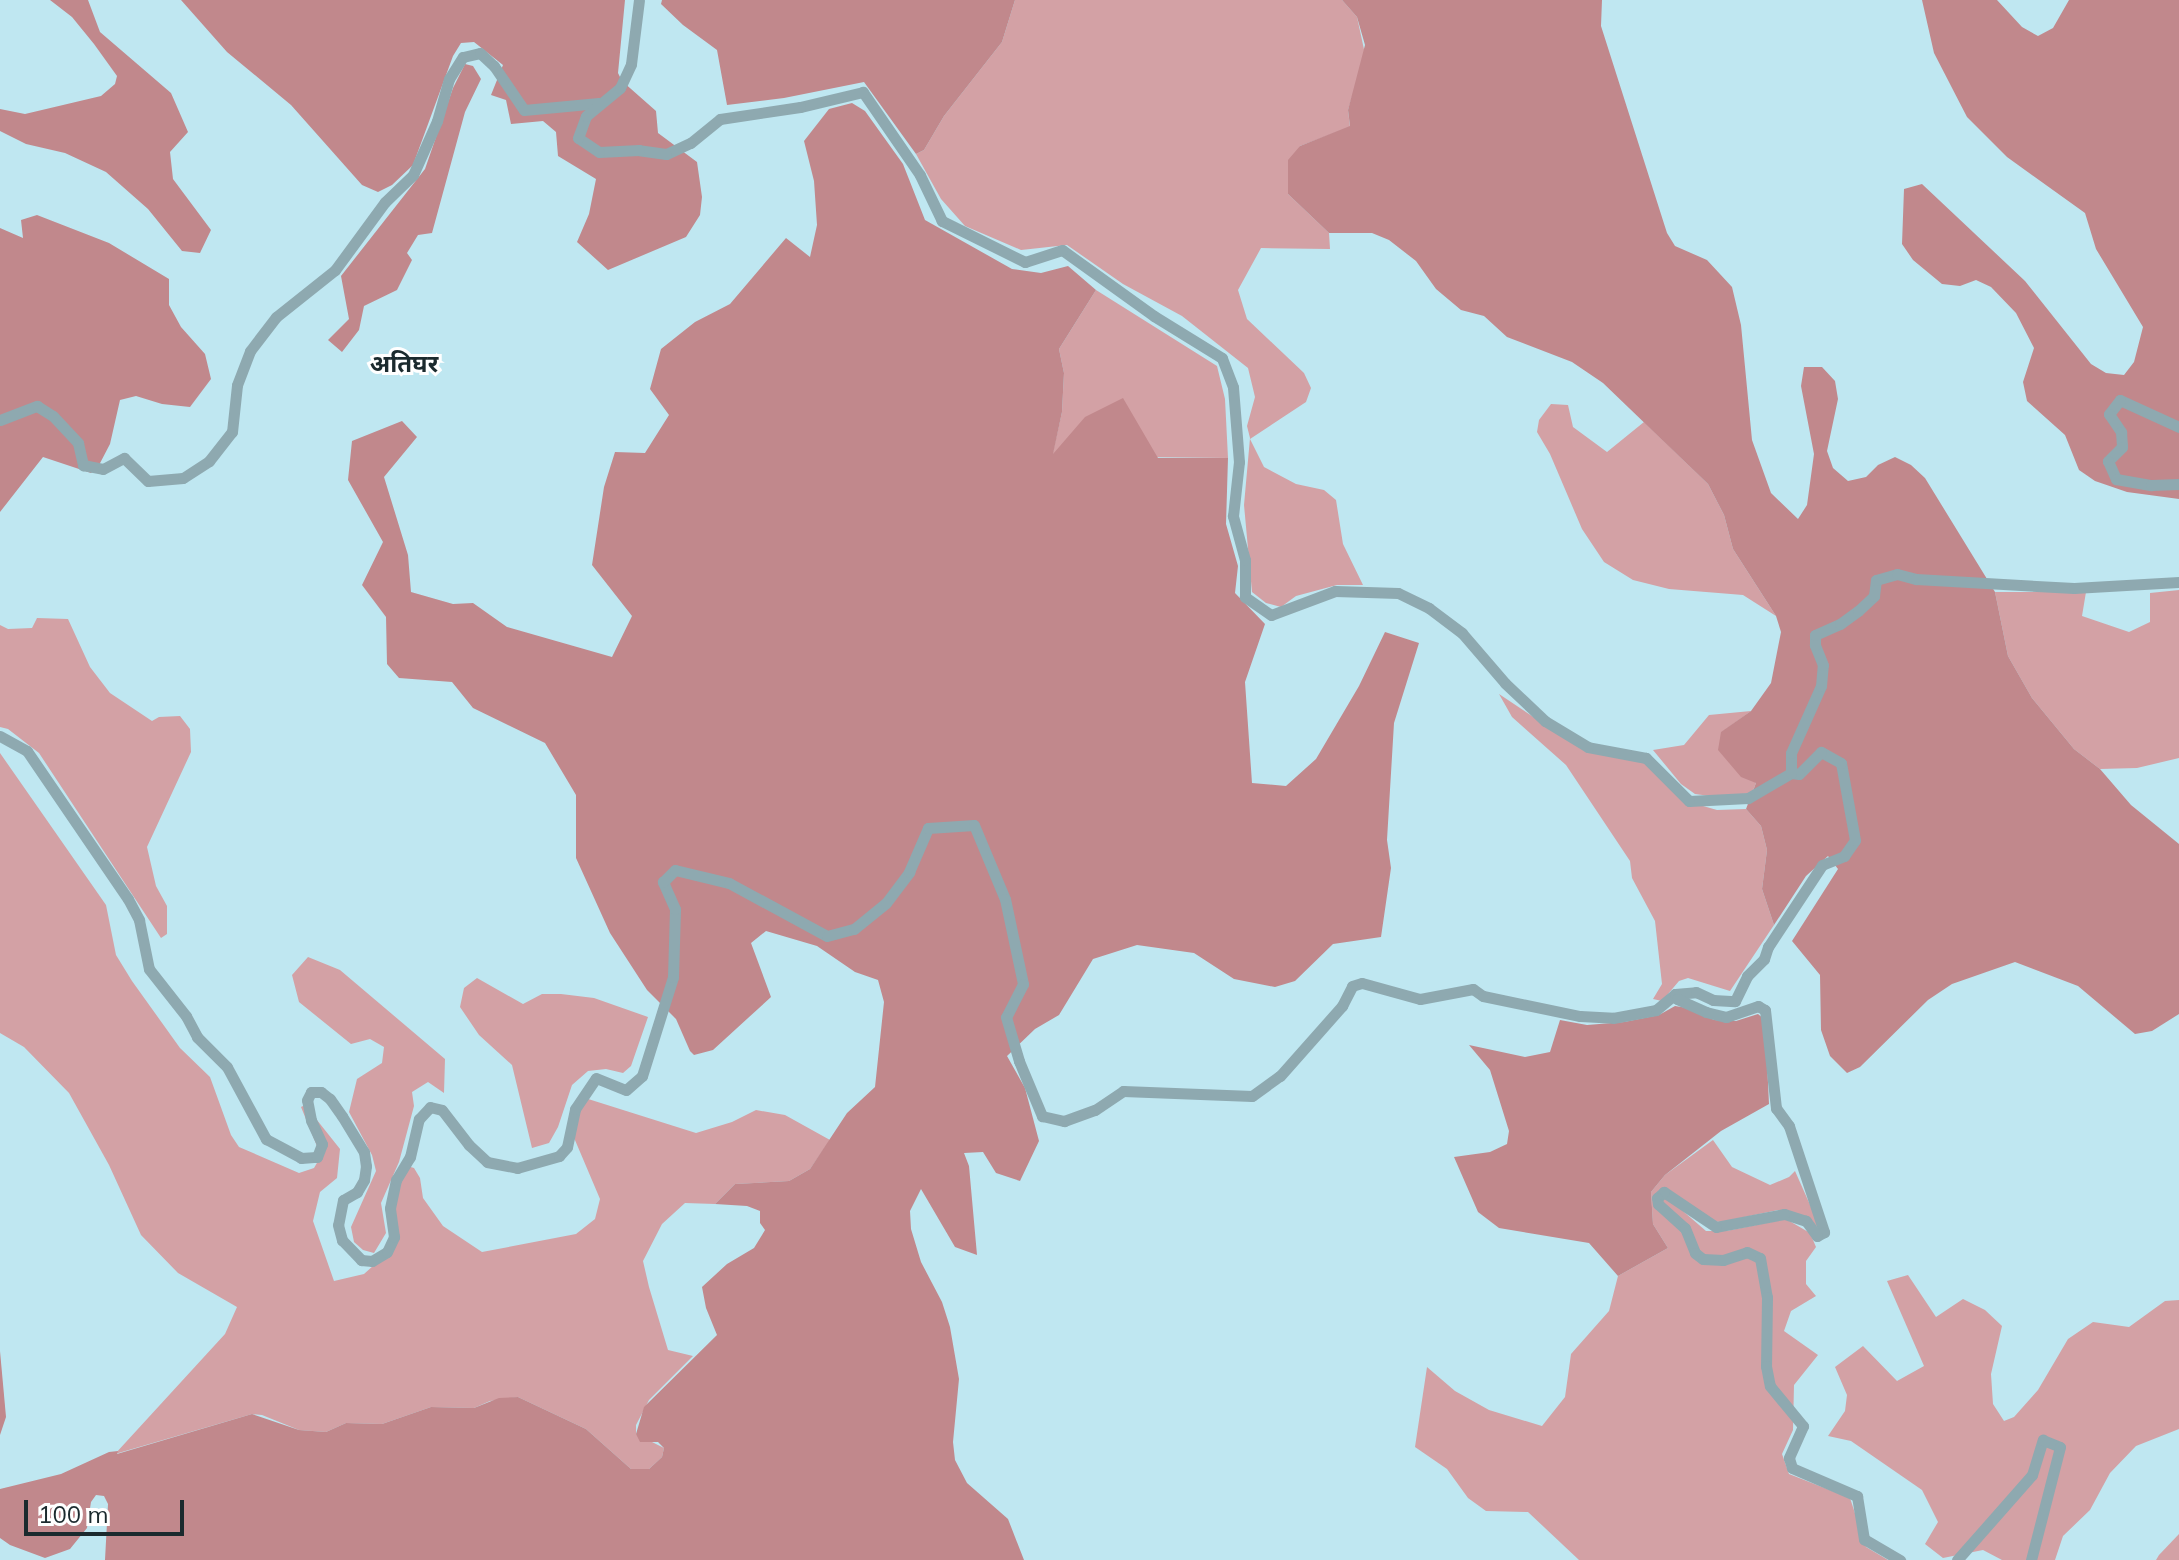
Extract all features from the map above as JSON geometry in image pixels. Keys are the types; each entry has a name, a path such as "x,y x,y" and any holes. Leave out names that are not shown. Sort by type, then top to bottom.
{"street":[{"path":"0,736 27,751 128,899 139,920 149,969 186,1016 197,1037 227,1067 266,1139 301,1158 317,1157 322,1144 311,1120 307,1100 311,1092 321,1092 342,1116 364,1152 366,1166 364,1180 357,1192 343,1200 338,1225 342,1240 361,1260 372,1261 387,1252 394,1237 390,1208 396,1180 410,1157 419,1119 430,1107 442,1110 469,1145 487,1162 517,1168 559,1156 567,1147 575,1109 596,1078 626,1090 642,1076 673,977 675,909 663,882 675,870 729,883 827,936 854,929 886,903 909,872 928,828 974,825 1005,899 1023,984 1006,1017 1042,1116 1064,1121 1095,1110 1123,1091 1252,1096 1280,1076 1342,1006 1352,986 1362,983 1420,999 1473,989 1483,996 1580,1016 1613,1018 1656,1010 1675,994 1696,992 1713,1000 1735,1001 1747,976 1764,959 1768,947 1822,865 1844,856 1855,840 1841,763 1821,752 1799,774 1791,773 1748,798 1689,801 1646,758 1588,747 1545,721 1505,683 1462,633 1429,608 1398,593 1335,591 1271,615 1245,597 1245,560 1233,516 1239,462 1233,387 1222,358 1154,316 1062,250 1025,262 942,221 920,175 863,92 800,107 720,119 690,143 666,154 639,150 599,152 578,138 586,116 620,88 631,64 639,0"},
{"path":"0,420 37,406 53,416 78,443 83,465 103,469 124,458 148,481 183,478 209,461 232,432 237,385 250,351 276,317 335,270 385,202 413,175 437,121 449,79 463,57 480,53 507,81 524,110 599,103"},
{"path":"2179,427 2120,400 2109,414 2121,432 2122,447 2108,461 2116,479 2151,485 2179,484"},
{"path":"1791,773 1791,753 1821,686 1823,665 1815,645 1815,635 1840,624 1858,611 1874,596 1876,580 1897,574 1916,579 2074,588 2179,582"},
{"path":"1675,994 1677,999 1726,1017 1758,1006 1765,1010 1776,1108 1789,1126 1824,1232 1817,1236 1806,1221 1784,1214 1716,1227 1664,1192 1657,1198 1658,1204 1685,1228 1695,1253 1703,1259 1723,1260 1747,1252 1760,1258 1767,1297 1766,1366 1770,1386 1803,1426 1789,1458 1792,1468 1857,1496 1864,1539 1900,1560"},
{"path":"1957,1560 2032,1475 2043,1440 2060,1447 2031,1560"}],"shaded area":[{"path":"50,0 88,0 100,32 171,93 188,132 170,152 173,179 211,230 200,253 182,251 148,209 106,172 65,153 26,144 0,131 0,109 25,114 101,96 115,84 117,76 94,44 72,17"},
{"path":"181,0 625,0 618,73 622,81 656,111 658,133 697,162 702,197 700,215 686,237 608,270 577,242 589,214 596,179 558,156 556,132 543,121 511,124 506,100 491,95 503,65 474,42 461,43 453,56 413,165 392,185 378,192 362,185 291,105 227,52"},
{"path":"662,0 1015,0 1002,42 944,116 924,150 916,154 864,82 784,98 727,105 717,50 683,25 661,4"},
{"path":"1015,0 1342,0 1357,17 1365,54 1348,110 1350,127 1300,146 1288,194 1329,233 1330,249 1261,248 1238,290 1247,319 1304,373 1311,388 1306,402 1250,439 1264,467 1296,484 1324,490 1336,500 1343,544 1363,585 1337,585 1296,596 1281,607 1266,603 1252,592 1244,505 1250,438 1247,426 1255,397 1248,368 1182,316 1123,284 1067,245 1021,250 965,226 941,199 916,154 924,150 944,116 1002,42"},
{"path":"1342,0 1602,0 1601,26 1667,233 1675,246 1707,260 1732,287 1741,325 1752,440 1771,493 1798,519 1807,505 1814,454 1801,386 1804,367 1822,367 1835,381 1838,399 1827,451 1833,468 1848,481 1866,477 1878,465 1895,457 1911,465 1925,478 1995,592 2008,656 2032,698 2074,749 2100,769 2131,805 2179,844 2179,1014 2152,1031 2135,1034 2078,986 2015,962 1952,984 1928,1000 1860,1067 1847,1073 1830,1056 1821,1030 1820,975 1792,941 1838,869 1828,856 1806,876 1774,925 1762,889 1767,850 1761,826 1746,809 1756,783 1741,777 1718,750 1721,732 1751,711 1771,683 1781,632 1776,616 1733,549 1724,515 1708,484 1603,383 1572,362 1507,337 1484,316 1461,310 1436,289 1416,261 1389,240 1372,233 1329,233 1288,194 1288,160 1300,146 1350,126 1348,110 1365,45 1357,17"},
{"path":"1922,0 1997,0 2022,27 2038,36 2053,28 2069,0 2179,0 2179,499 2127,492 2095,481 2079,470 2065,435 2027,401 2023,382 2034,348 2016,313 1991,287 1976,280 1960,286 1942,284 1913,260 1902,244 1904,189 1922,184 2025,281 2091,364 2106,373 2124,375 2134,362 2143,327 2096,249 2085,213 2007,157 1967,117 1934,53"},
{"path":"465,64 473,66 481,79 465,112 432,233 418,235 407,253 412,260 397,290 364,306 359,330 342,352 328,340 349,319 341,276 425,169 453,88"},
{"path":"852,103 865,111 903,164 925,220 1012,269 1041,273 1068,266 1096,290 1059,349 1064,373 1062,412 1053,454 1085,417 1123,398 1158,458 1228,458 1226,524 1238,566 1235,593 1265,624 1245,682 1252,783 1286,786 1316,759 1359,686 1385,632 1419,643 1394,723 1387,840 1391,868 1381,937 1333,944 1295,981 1275,987 1234,979 1194,953 1137,945 1093,959 1059,1015 1035,1029 1007,1056 1025,1088 1039,1141 1020,1181 996,1173 983,1152 964,1153 969,1166 977,1255 955,1247 921,1189 910,1211 911,1229 921,1262 942,1302 950,1327 959,1379 953,1442 955,1460 967,1483 1008,1519 1024,1560 105,1560 108,1504 104,1496 96,1495 91,1502 87,1528 70,1549 45,1558 10,1545 0,1538 0,1489 61,1474 109,1452 118,1451 117,1454 252,1414 299,1430 326,1432 346,1423 382,1424 431,1407 474,1408 499,1398 518,1397 586,1429 631,1469 649,1469 662,1457 664,1448 658,1442 640,1442 636,1434 644,1407 717,1335 706,1308 702,1287 727,1264 754,1248 765,1230 760,1223 760,1211 747,1206 715,1204 735,1184 789,1181 810,1169 847,1113 875,1087 884,1002 878,980 855,972 817,946 766,931 751,943 771,997 713,1050 694,1055 690,1051 676,1019 647,990 610,933 576,858 576,795 545,743 473,708 452,682 399,678 387,664 386,617 362,585 383,542 348,480 352,441 402,421 417,437 384,477 408,555 411,592 453,604 473,603 507,627 612,657 632,616 592,565 604,487 615,452 645,453 669,415 650,389 661,349 695,322 730,304 786,238 810,257 817,225 814,181 804,141 829,109"},
{"path":"37,215 109,243 169,279 169,305 181,327 205,354 211,379 190,407 162,404 136,396 120,400 110,444 98,467 91,473 43,457 0,512 0,228 23,238 21,220"},
{"path":"1096,290 1217,366 1225,399 1228,458 1052,456 1062,412 1064,373 1059,349"},
{"path":"1551,404 1568,405 1573,427 1607,452 1644,422 1708,484 1724,515 1733,549 1776,616 1743,595 1669,589 1633,580 1604,562 1582,529 1550,454 1537,432 1539,420"},
{"path":"2179,590 2179,758 2137,768 2100,769 2074,749 2032,698 2008,656 1995,592 2086,592 2082,616 2129,632 2150,622 2150,593"},
{"path":"37,618 68,619 90,667 110,693 152,721 159,717 180,716 190,729 191,752 147,847 156,886 167,906 167,934 161,938 39,753 8,729 0,727 0,625 8,629 32,628"},
{"path":"1499,694 1583,750 1647,763 1682,800 1717,810 1746,809 1761,826 1767,850 1762,889 1774,925 1730,991 1688,978 1679,981 1662,1001 1653,999 1662,984 1655,921 1632,878 1630,861 1566,765 1512,717"},
{"path":"1751,711 1722,732 1756,783 1752,793 1717,797 1695,794 1681,784 1653,750 1684,745 1709,715"},
{"path":"0,753 106,905 116,955 180,1048 210,1077 231,1135 239,1147 299,1173 314,1168 321,1156 301,1107 305,1105 340,1149 337,1178 320,1192 313,1221 334,1281 364,1274 383,1257 393,1228 392,1210 404,1165 414,1168 420,1178 423,1198 443,1226 482,1252 576,1234 595,1219 600,1199 572,1133 585,1098 696,1133 732,1122 756,1110 785,1115 830,1140 810,1169 789,1181 735,1184 715,1204 685,1203 662,1224 643,1261 649,1287 668,1350 693,1356 649,1400 636,1425 636,1434 664,1448 662,1457 649,1469 631,1469 586,1429 518,1397 490,1401 474,1408 431,1407 382,1424 346,1423 326,1432 299,1430 252,1414 115,1454 225,1334 237,1307 178,1273 141,1235 109,1165 69,1093 24,1047 0,1033"},
{"path":"308,957 340,970 445,1059 444,1093 428,1082 412,1092 414,1106 399,1162 381,1203 386,1233 374,1253 363,1250 354,1242 351,1227 376,1171 372,1155 349,1112 357,1079 382,1063 384,1047 370,1039 351,1044 299,1002 292,975"},
{"path":"477,978 523,1004 542,994 561,994 594,998 648,1017 631,1066 623,1073 606,1069 588,1071 572,1085 558,1127 549,1143 532,1148 512,1065 479,1035 460,1007 464,988"},
{"path":"1675,1006 1694,1009 1714,1020 1736,1021 1758,1014 1765,1020 1769,1104 1721,1131 1665,1175 1651,1192 1653,1224 1668,1248 1618,1276 1589,1243 1499,1228 1478,1212 1454,1157 1490,1152 1507,1144 1509,1131 1490,1070 1469,1045 1525,1057 1550,1052 1560,1020 1587,1025 1624,1022 1659,1015"},
{"path":"1713,1140 1732,1167 1770,1185 1795,1171 1819,1225 1815,1227 1796,1214 1778,1210 1721,1222 1710,1221 1669,1199 1706,1231 1726,1231 1786,1219 1810,1233 1816,1247 1806,1261 1806,1284 1816,1296 1791,1311 1784,1331 1818,1355 1794,1385 1793,1430 1782,1454 1789,1474 1850,1498 1866,1547 1888,1560 1579,1560 1528,1512 1486,1511 1468,1498 1447,1469 1415,1447 1427,1367 1455,1391 1489,1410 1542,1426 1565,1397 1571,1354 1609,1311 1618,1276 1668,1248 1653,1224 1651,1192 1665,1175"},
{"path":"1908,1275 1936,1317 1963,1299 1985,1310 2002,1326 1991,1374 1993,1404 2004,1421 2014,1417 2038,1390 2068,1339 2093,1322 2129,1327 2165,1301 2179,1300 2179,1429 2136,1446 2110,1473 2090,1510 2063,1536 2055,1560 2002,1560 1983,1550 1943,1558 1925,1544 1938,1522 1922,1490 1851,1441 1828,1436 1845,1411 1847,1395 1835,1367 1863,1346 1897,1381 1924,1366 1887,1281"},
{"path":"0,1351 6,1417 0,1435"},
{"path":"2179,1534 2179,1560 2156,1560 2159,1555"}],"district":[{"name":"अतिघर","path":"404,364"}]}
